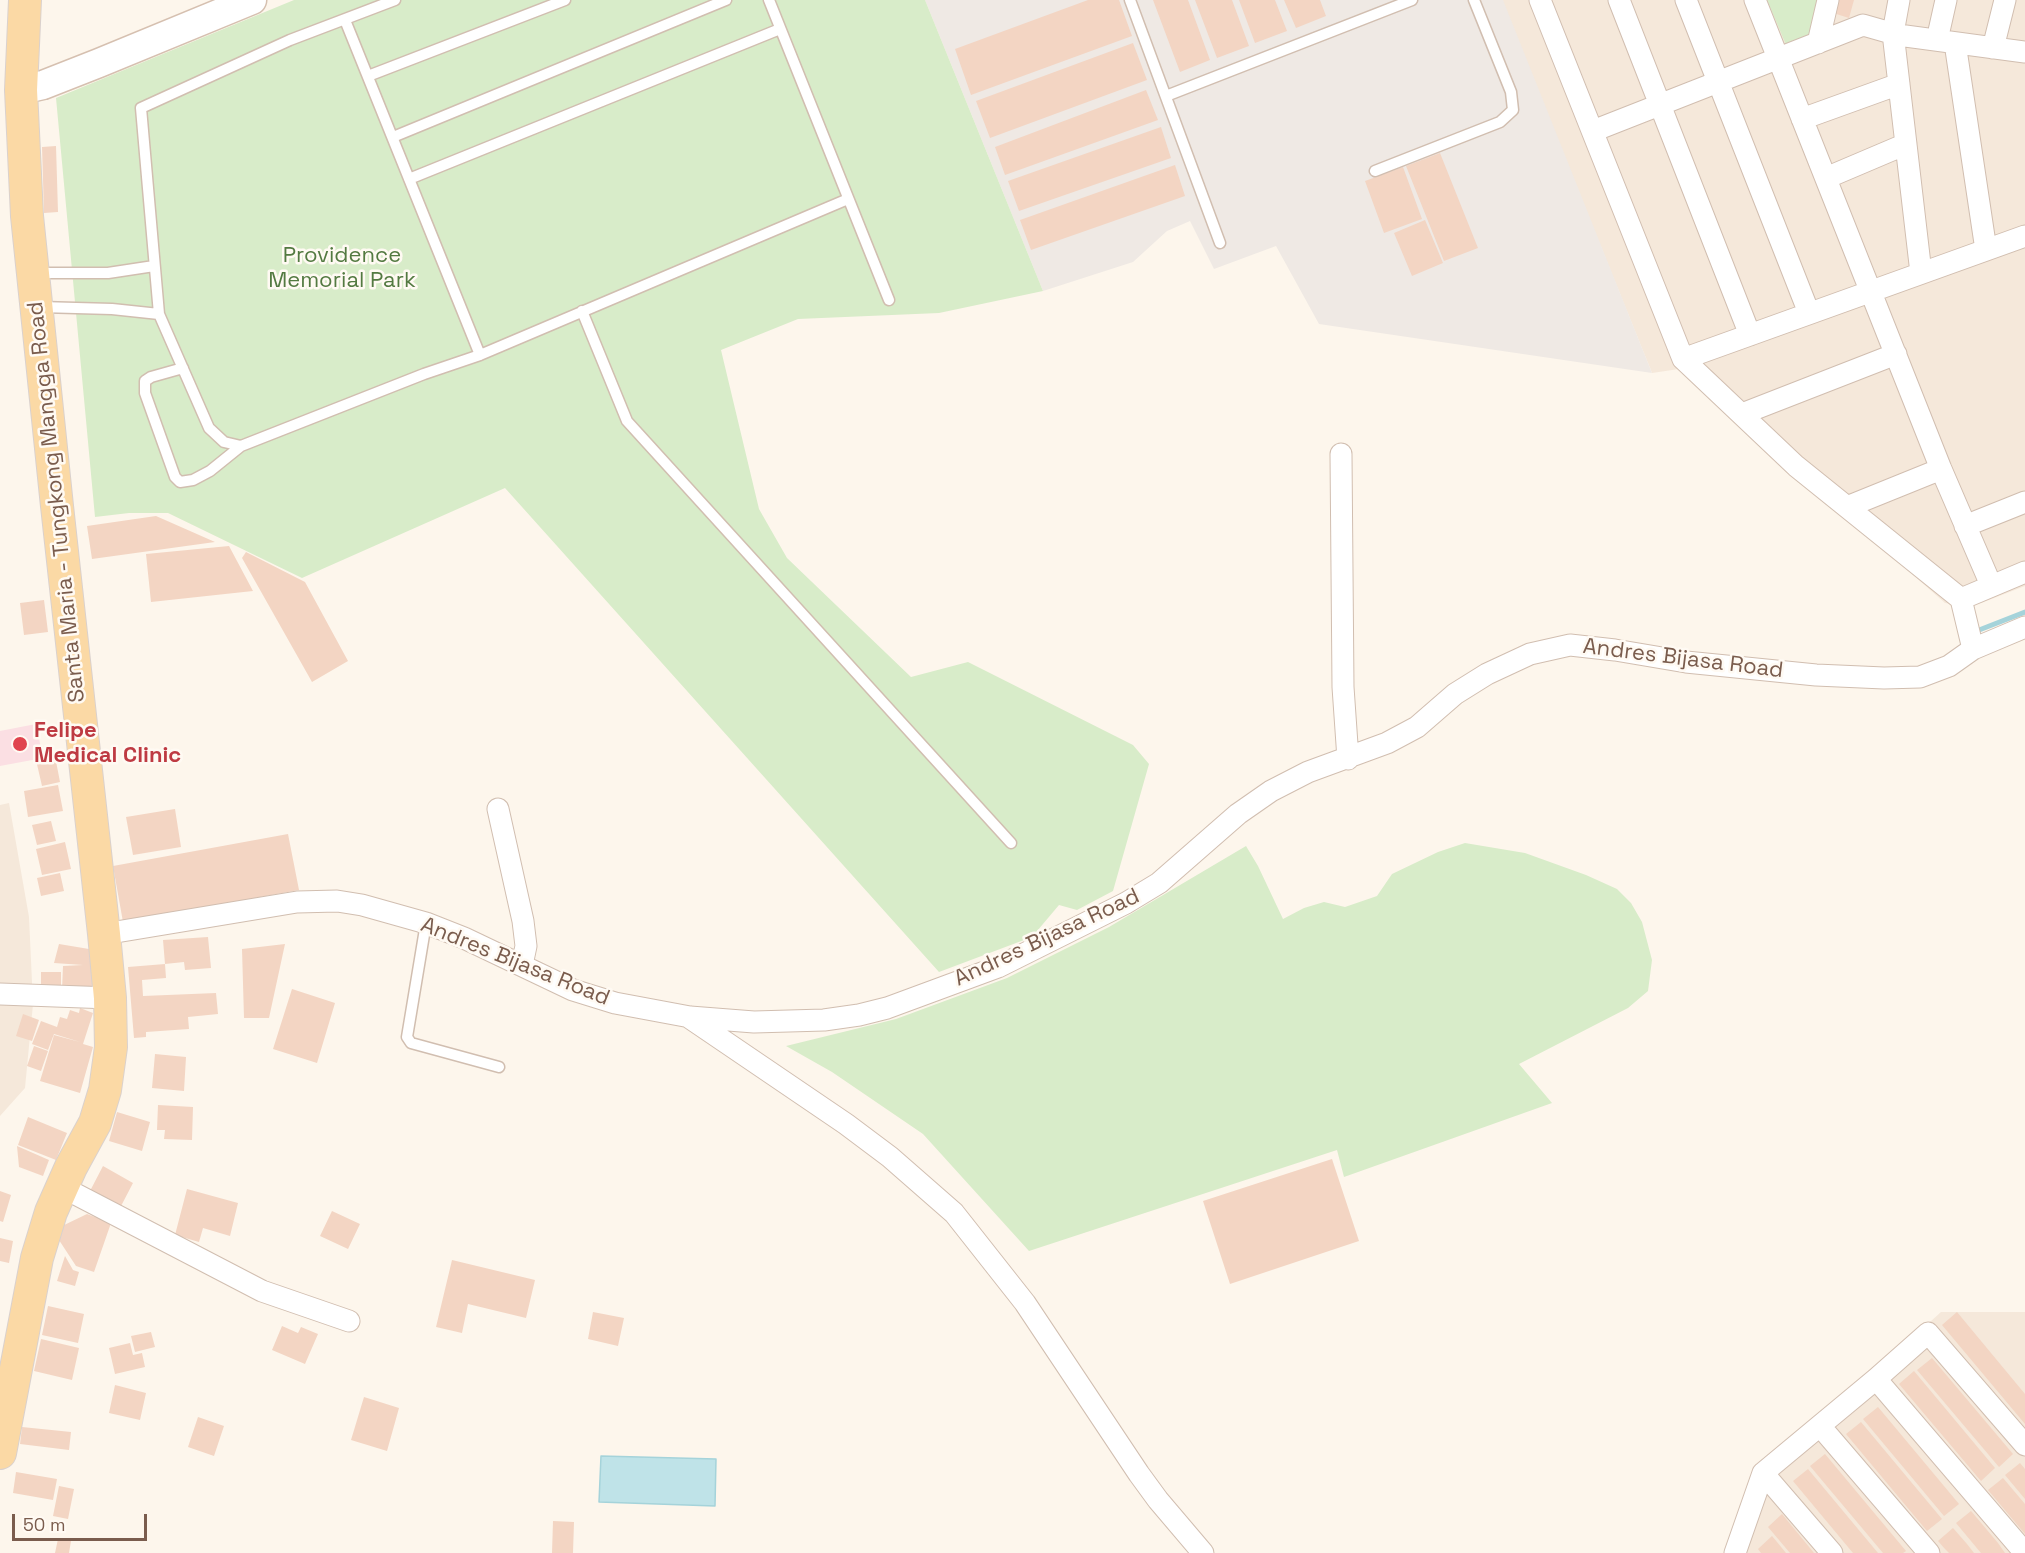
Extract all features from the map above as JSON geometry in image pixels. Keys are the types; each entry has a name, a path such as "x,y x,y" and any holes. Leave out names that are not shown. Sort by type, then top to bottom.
{"main road":[{"name":"Santa Maria - Tungkong Mangga Road","path":"0,1453 37,1257 51,1212 70,1167 95,1123 105,1090 111,1047 105,934 36,307 16,91 26,0"}],"street":[{"path":"16,91 43,85 90,67 252,0"},
{"path":"1540,0 1683,359 1796,466 1961,599 1973,650"},
{"path":"1619,0 1750,334"},
{"path":"1686,0 1809,313"},
{"path":"1755,0 1941,469 1991,585"},
{"path":"1818,43 1828,0"},
{"path":"1899,0 1893,33 1921,273"},
{"path":"1947,0 1946,41 1986,250"},
{"path":"1993,48 2005,0"},
{"path":"1593,132 1863,25 1893,33 2025,52"},
{"path":"1802,119 1899,84"},
{"path":"1826,178 1906,144"},
{"path":"1683,359 2025,236"},
{"path":"1742,414 1896,354"},
{"path":"1341,454 1343,687 1348,759"},
{"path":"1846,507 1941,469"},
{"path":"1965,526 2025,502"},
{"path":"1961,599 2025,572"},
{"name":"Andres Bijasa Road","path":"105,934 316,900 337,901 362,905 426,923 464,938 573,990 615,1003 690,1017 754,1022 785,1022 859,1015 887,1008 998,967 1116,909 1159,883 1238,814 1271,791 1308,772 1388,743 1417,727 1455,694 1487,674 1530,654 1570,645 1686,662 1816,675 1884,678 1920,676 1949,666 1973,650 2025,627"},
{"path":"498,809 523,921 526,946 522,965"},
{"path":"0,994 110,998"},
{"path":"690,1017 846,1124 890,1157 954,1213 1025,1303 1158,1500 1203,1553"},
{"path":"62,1187 262,1291 349,1321"},
{"path":"1735,1553 1763,1473 1928,1333 2025,1445"},
{"path":"1876,1379 2025,1553"},
{"path":"1820,1426 1929,1553"},
{"path":"1763,1473 1832,1553"}],"lane":[{"path":"241,446 224,442 209,428 159,314 141,108 290,40 395,0"},
{"path":"368,76 565,0"},
{"path":"393,137 726,0"},
{"path":"769,0 889,300"},
{"path":"1130,0 1220,243"},
{"path":"1166,96 1412,0"},
{"path":"1375,171 1500,122 1513,110 1511,92 1474,0"},
{"path":"345,20 480,355"},
{"path":"410,179 780,29"},
{"path":"183,368 151,377 145,381 146,393 175,477 180,482 193,480 210,471 241,446 424,374 480,355 848,199"},
{"path":"33,273 108,273 154,266"},
{"path":"36,307 112,309 159,314"},
{"path":"582,311 627,421 1011,843"},
{"path":"426,923 406,1037 411,1043 499,1067"}],"shaded area":[{"path":"925,0 1503,0 1652,373 1319,324 1276,246 1214,269 1190,221 1167,231 1133,262 1043,291"},
{"path":"1501,0 2025,0 2025,586 1971,607 1945,603 1679,369 1652,373"},
{"name":"Felipe Medical Clinic","path":"36,724 43,758 0,766 0,731"},
{"path":"9,803 29,917 33,1004 25,1088 0,1116 0,805"},
{"path":"1941,1312 2025,1312 2025,1553 1737,1553 1763,1473"}],"green space":[{"name":"Providence Memorial Park","path":"294,0 925,0 1043,291 939,313 798,319 721,350 759,509 787,558 911,677 968,662 1133,745 1149,764 1113,891 1077,910 1059,905 1032,937 939,972 505,488 302,578 168,513 129,513 95,517 56,98"},
{"path":"1767,0 1822,0 1811,38 1787,47"},
{"path":"1465,843 1525,853 1617,889 1631,903 1642,922 1652,960 1648,991 1628,1008 1519,1064 1552,1103 1344,1177 1337,1150 1029,1251 923,1134 832,1072 786,1046 896,1019 1007,978 1109,927 1246,846 1283,919 1304,908 1324,902 1345,907 1377,896 1392,874 1438,852"}],"water":[{"path":"601,1456 716,1459 715,1506 599,1502"}],"building":[{"path":"1088,0 1119,0 1132,36 971,95 955,49"},
{"path":"1153,0 1188,0 1210,60 1180,72"},
{"path":"1195,0 1232,0 1249,46 1217,58"},
{"path":"1239,0 1275,0 1287,31 1255,43"},
{"path":"1284,0 1320,0 1326,16 1296,28"},
{"path":"1834,0 1854,0 1849,18 1830,12"},
{"path":"1133,43 1147,80 990,138 976,101"},
{"path":"1146,90 1158,120 1005,175 995,147"},
{"path":"1161,127 1171,158 1019,211 1008,181"},
{"path":"56,146 58,212 44,213 42,147"},
{"path":"1440,153 1478,248 1444,261 1406,166"},
{"path":"1175,165 1185,196 1031,250 1020,220"},
{"path":"1403,167 1422,219 1384,233 1365,181"},
{"path":"1425,220 1443,263 1412,276 1394,233"},
{"path":"156,516 215,542 92,559 87,526"},
{"path":"229,546 253,591 151,602 146,554"},
{"path":"246,552 305,582 348,661 312,682 242,558"},
{"path":"44,600 48,632 24,635 20,603"},
{"path":"55,756 60,782 42,786 36,760"},
{"path":"58,785 63,811 28,817 24,791"},
{"path":"175,809 181,847 133,855 126,817"},
{"path":"51,821 56,841 37,845 32,825"},
{"path":"288,834 299,890 123,922 113,866"},
{"path":"65,842 71,869 42,875 36,849"},
{"path":"60,873 64,891 41,896 37,878"},
{"path":"208,937 211,968 185,970 184,962 165,964 163,940"},
{"path":"59,944 95,950 93,991 62,990 63,966 83,965 54,963"},
{"path":"285,944 269,1018 244,1018 242,949"},
{"path":"165,964 166,978 142,980 143,996 216,993 218,1014 188,1017 189,1029 146,1032 146,1037 134,1038 128,967"},
{"path":"41,972 61,972 61,987 41,986"},
{"path":"292,989 335,1003 317,1063 273,1049"},
{"path":"80,1008 93,1013 83,1044 93,1047 80,1093 40,1081 54,1035 80,1042 54,1034 48,1050 32,1044 41,1021 57,1027 60,1017 67,1019 70,1010 79,1013"},
{"path":"23,1014 39,1020 32,1041 16,1036"},
{"path":"34,1046 48,1051 41,1071 27,1066"},
{"path":"155,1054 186,1057 184,1091 152,1088"},
{"path":"158,1105 193,1107 192,1140 164,1139 165,1130 157,1130"},
{"path":"117,1112 150,1122 142,1151 109,1141"},
{"path":"28,1117 67,1133 56,1160 18,1145"},
{"path":"17,1146 49,1160 43,1176 19,1167"},
{"path":"1332,1159 1359,1241 1230,1284 1203,1201"},
{"path":"103,1166 133,1183 120,1208 90,1191"},
{"path":"187,1189 238,1203 230,1236 203,1228 199,1242 175,1235"},
{"path":"0,1191 11,1195 3,1222 0,1221"},
{"path":"332,1211 360,1224 348,1249 320,1236"},
{"path":"87,1214 111,1223 94,1272 76,1266 57,1237 60,1227"},
{"path":"0,1238 13,1241 9,1263 0,1261"},
{"path":"65,1256 73,1270 79,1272 75,1286 57,1281"},
{"path":"452,1260 535,1280 526,1318 468,1304 462,1333 436,1327"},
{"path":"48,1306 84,1314 78,1343 42,1335"},
{"path":"593,1312 624,1318 618,1346 588,1339"},
{"path":"1957,1312 2025,1394 2025,1424 1942,1325"},
{"path":"282,1326 298,1333 301,1327 318,1334 305,1364 272,1350"},
{"path":"151,1332 155,1347 135,1352 131,1336"},
{"path":"41,1339 79,1348 72,1380 34,1371"},
{"path":"130,1343 133,1355 142,1353 145,1367 115,1374 109,1348"},
{"path":"1932,1358 2013,1454 1999,1467 1917,1370"},
{"path":"1914,1371 1995,1468 1981,1481 1899,1384"},
{"path":"115,1385 146,1393 140,1420 109,1413"},
{"path":"364,1397 399,1408 387,1451 351,1440"},
{"path":"1878,1407 1959,1504 1944,1516 1863,1419"},
{"path":"198,1417 224,1426 214,1456 188,1447"},
{"path":"1861,1422 1942,1519 1927,1531 1846,1434"},
{"path":"22,1427 71,1432 69,1450 20,1444"},
{"path":"1825,1454 1906,1551 1883,1553 1810,1466"},
{"path":"2020,1463 2025,1469 2025,1499 2005,1475"},
{"path":"1808,1469 1878,1553 1853,1553 1793,1481"},
{"path":"16,1472 57,1479 53,1500 13,1493"},
{"path":"2003,1478 2025,1504 2025,1534 1988,1490"},
{"path":"59,1486 74,1489 68,1519 53,1516"},
{"path":"1971,1511 2005,1553 1981,1553 1956,1523"},
{"path":"1782,1514 1814,1553 1790,1553 1768,1527"},
{"path":"553,1521 574,1522 573,1553 552,1553"},
{"path":"1953,1528 1974,1553 1949,1553 1938,1541"},
{"path":"1772,1536 1786,1553 1761,1553 1758,1549"},
{"path":"58,1539 71,1541 69,1553 55,1553"}],"waterway":[{"path":"1974,632 2025,612"}],"place":[{"name":"Felipe Medical Clinic","path":"20,744"}]}
